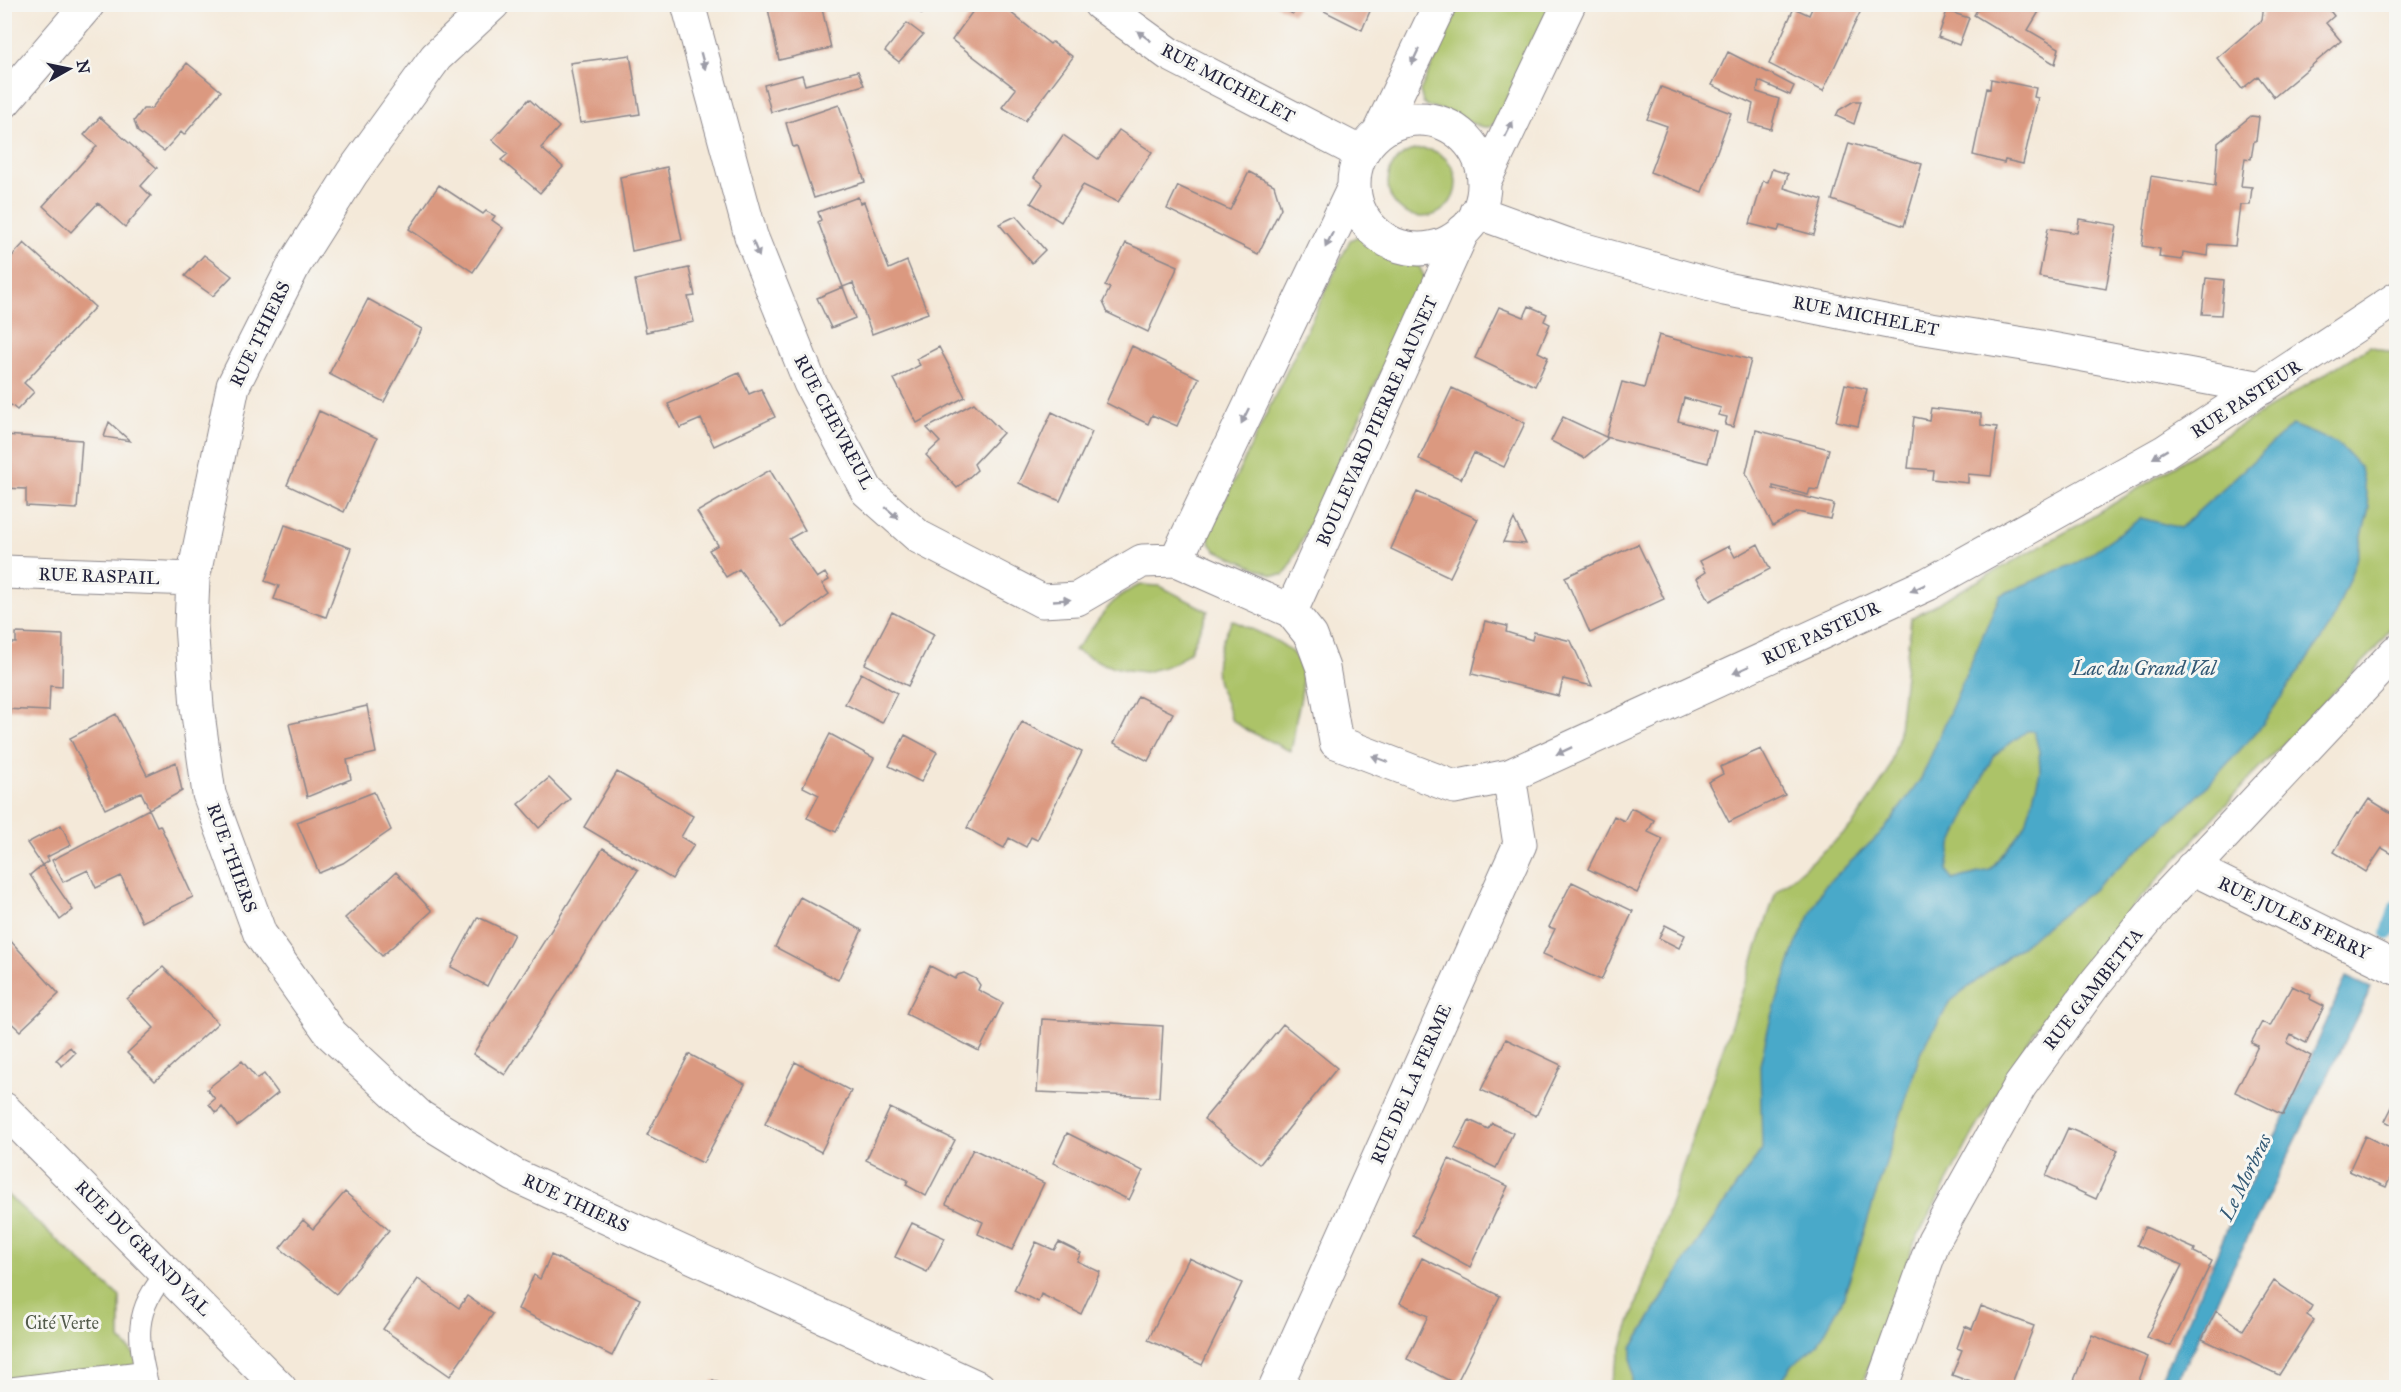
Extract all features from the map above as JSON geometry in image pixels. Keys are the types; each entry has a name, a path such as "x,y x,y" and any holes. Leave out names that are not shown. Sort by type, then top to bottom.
{"street":[{"path":"4,102 88,4"},
{"name":"RUE THIERS","path":"494,4 436,57 352,174 294,265 233,386 208,497 193,579 191,625 209,794 260,934 332,1034 420,1117 513,1175 979,1388"},
{"name":"RUE CHEVREUL","path":"688,4 751,236 810,383 867,491 919,537 1042,601 1077,599 1142,561 1176,560 1291,610"},
{"name":"RUE MICHELET","path":"1100,4 1168,54 1370,143"},
{"path":"1370,143 1397,122 1417,119 1437,122 1455,130 1470,144 1480,162 1475,208 1446,243 1425,249 1405,248 1385,240 1369,226 1358,208 1354,187 1355,170 1440,4"},
{"name":"BOULEVARD PIERRE RAUNET","path":"1291,610 1569,4"},
{"path":"1176,560 1354,187"},
{"name":"RUE MICHELET","path":"1475,208 1571,246 1725,289 1894,323 2030,345 2262,388"},
{"name":"RUE PASTEUR","path":"1291,610 1311,636 1323,668 1336,742 1454,787 1509,776 1928,584 2164,452 2397,299"},
{"name":"RUE RASPAIL","path":"4,572 193,579"},
{"name":"RUE GAMBETTA","path":"1881,1388 1934,1240 2020,1086 2096,981 2192,868 2397,652"},
{"name":"RUE DE LA FERME","path":"1275,1388 1520,844 1509,776"},
{"name":"RUE JULES FERRY","path":"2192,868 2397,968"},
{"name":"RUE DU GRAND VAL","path":"4,1109 168,1272 279,1388"}],"lane":[{"path":"7,1388 147,1379 139,1348 141,1310 153,1287 168,1272"}],"green space":[{"path":"1460,5 1551,5 1496,122 1490,127 1475,125 1427,106 1423,102 1420,91"},
{"path":"1429,149 1441,155 1450,164 1456,176 1454,196 1446,207 1429,217 1415,217 1398,207 1390,196 1388,176 1398,159 1409,151"},
{"path":"1363,237 1419,266 1425,278 1289,568 1283,575 1272,575 1215,550 1208,535 1350,240"},
{"name":"Lac du Grand Val","path":"2370,346 2393,353 2396,359 2396,620 2374,651 2250,778 2129,911 2037,1027 1975,1130 1914,1243 1861,1387 1608,1388 1776,892 1852,826 1887,774 1898,739 1911,618 2082,523"},
{"path":"1141,585 1160,586 1208,611 1190,651 1178,661 1145,672 1106,665 1074,650 1111,604 1129,590"},
{"path":"1232,620 1281,644 1298,662 1302,675 1302,692 1290,751 1245,729 1231,719 1218,683 1216,666 1222,643"},
{"name":"Cité Verte","path":"4,1192 120,1297 120,1339 163,1387 5,1387"}],"water":[{"name":"Lac du Grand Val","path":"2292,425 2337,443 2361,468 2369,508 2355,564 2331,625 2260,728 2196,798 2094,889 1951,1001 1921,1051 1843,1299 1818,1344 1793,1364 1777,1387 1632,1387 1632,1348 1686,1259 1762,1149 1760,1065 1769,1025 1795,947 1823,888 1884,830 1921,779 2000,595 2078,562 2141,518 2180,528","holes":["2027,731 2034,731 2039,751 2040,772 2026,824 1990,870 1952,880 1947,870 1951,847 1993,756"]},
{"path":"2346,977 2371,988 2174,1387 2155,1387 2172,1357 2236,1209 2286,1115"}],"building":[{"path":"767,4 821,4 831,48 779,60"},
{"path":"910,4 929,4 922,14"},
{"path":"978,4 1000,4 1050,44 1052,42 1073,57 1025,121 1002,107 1016,89 952,40"},
{"path":"1274,4 1299,4 1293,14"},
{"path":"1325,4 1373,4 1362,30 1322,10"},
{"path":"1814,4 1864,4 1823,91 1769,64 1794,8 1809,15"},
{"path":"1981,4 1992,8 1994,4 2031,4 2040,10 2028,30 2059,48 2055,64 1974,15"},
{"path":"2264,4 2325,4 2334,16 2326,23 2341,41 2274,97 2258,76 2242,89 2217,58 2262,20"},
{"path":"1947,11 1969,18 1959,45 1938,37"},
{"path":"907,23 923,35 899,62 885,51"},
{"path":"1728,52 1794,86 1790,95 1759,81 1757,92 1779,99 1771,129 1749,123 1753,104 1712,85"},
{"path":"630,55 640,114 580,123 570,63"},
{"path":"187,63 221,91 184,135 181,132 164,151 138,132 134,121 143,109 151,109"},
{"path":"858,71 864,85 771,112 764,85 802,75 805,85"},
{"path":"1991,79 2036,88 2034,97 2038,98 2023,164 2005,160 2004,163 1973,155 1987,88 1990,89"},
{"path":"1661,87 1731,113 1702,192 1650,172 1667,126 1647,119"},
{"path":"529,99 559,127 541,148 563,167 540,193 501,160 508,154 492,140"},
{"path":"1854,101 1861,101 1854,124 1836,116 1839,110"},
{"path":"839,105 865,182 814,198 797,146 793,147 786,123"},
{"path":"2251,116 2259,117 2256,141 2254,141 2251,159 2245,158 2241,186 2252,187 2250,205 2240,205 2235,246 2209,244 2208,256 2183,252 2182,260 2159,257 2160,249 2142,246 2151,176 2215,186 2218,143"},
{"path":"100,117 157,168 141,186 151,196 125,227 98,203 71,232 43,206 97,146 84,135"},
{"path":"1119,130 1152,152 1118,202 1083,185 1061,222 1031,203 1043,184 1034,177 1063,135 1098,159"},
{"path":"1849,143 1922,164 1904,226 1832,200"},
{"path":"667,167 682,240 632,251 620,177"},
{"path":"1772,169 1788,174 1784,188 1823,200 1814,235 1780,226 1778,231 1750,224 1763,181 1768,182"},
{"path":"1249,172 1274,185 1281,208 1258,254 1167,209 1178,186 1230,210"},
{"path":"439,185 483,214 486,211 495,216 492,220 503,228 473,272 409,229"},
{"path":"858,197 860,203 864,202 889,269 907,261 928,313 872,334 853,283 843,287 818,222 821,220 818,212"},
{"path":"1016,216 1045,250 1032,263 999,224"},
{"path":"2079,219 2117,225 2106,289 2039,277 2048,228 2077,233"},
{"path":"24,243 95,307 24,383 34,392 17,410 11,405 5,412 5,264"},
{"path":"1126,243 1178,266 1148,332 1108,313 1103,302 1110,288 1105,286"},
{"path":"204,255 232,276 213,296 185,276"},
{"path":"689,268 695,296 688,297 694,322 646,332 635,280"},
{"path":"2206,278 2224,280 2221,315 2202,314"},
{"path":"843,287 855,318 831,328 817,298"},
{"path":"368,299 422,329 384,402 329,374"},
{"path":"1529,306 1547,314 1544,321 1550,324 1538,352 1548,357 1535,386 1475,358 1499,307 1524,317"},
{"path":"1659,335 1751,360 1733,427 1725,425 1727,417 1718,415 1721,408 1684,398 1678,421 1716,431 1708,463 1606,437 1622,382 1644,388"},
{"path":"1132,346 1199,378 1177,426 1152,415 1148,424 1106,403"},
{"path":"939,347 965,397 917,423 894,379 920,365 916,359"},
{"path":"739,373 749,394 761,389 775,417 714,446 701,419 680,428 668,404"},
{"path":"1845,384 1867,389 1858,426 1836,421"},
{"path":"1452,388 1525,423 1504,467 1474,453 1461,479 1419,459"},
{"path":"974,403 1003,433 974,464 977,470 957,488 926,455 940,442 927,428"},
{"path":"1931,408 1981,414 1981,425 1997,427 1991,476 1968,474 1968,483 1932,479 1933,470 1908,468 1914,417 1929,420"},
{"path":"319,411 377,438 344,512 287,485"},
{"path":"1052,412 1092,432 1060,501 1019,483"},
{"path":"1563,417 1607,439 1584,458 1551,441"},
{"path":"109,422 130,441 104,437"},
{"path":"1756,430 1829,449 1818,490 1810,489 1808,495 1773,486 1773,489 1834,504 1830,519 1798,512 1773,526 1746,473"},
{"path":"4,435 82,440 77,509 26,506 26,489 4,488"},
{"path":"770,470 805,530 789,539 817,578 825,573 829,580 822,584 829,594 783,627 739,569 726,577 709,550 718,545 697,512"},
{"path":"1417,492 1478,519 1450,577 1391,549"},
{"path":"1514,519 1526,544 1503,542"},
{"path":"285,525 351,548 326,617 274,599 279,586 265,581"},
{"path":"1638,544 1664,599 1590,633 1565,577"},
{"path":"1758,544 1770,569 1710,601 1697,578 1706,572 1700,561 1729,546 1735,557"},
{"path":"892,612 934,634 908,686 865,664"},
{"path":"1485,621 1507,626 1506,632 1532,640 1534,632 1571,641 1592,686 1563,679 1559,696 1472,674"},
{"path":"16,633 63,635 62,687 50,686 49,711 4,709 4,643 16,643"},
{"path":"861,673 897,693 882,723 845,704"},
{"path":"1138,696 1173,713 1148,761 1114,743"},
{"path":"367,706 376,753 347,760 351,779 307,797 289,724"},
{"path":"116,714 147,775 176,762 182,791 149,809 141,792 105,809 70,738"},
{"path":"1022,722 1082,752 1037,840 1031,837 1026,847 1009,838 1004,848 967,828"},
{"path":"830,734 874,758 836,832 807,818 819,795 803,787"},
{"path":"905,735 937,752 921,782 889,766"},
{"path":"1761,749 1785,795 1729,822 1708,782 1723,774 1720,767"},
{"path":"617,772 693,816 681,837 694,845 672,879 584,827"},
{"path":"549,778 570,799 539,828 518,804"},
{"path":"374,792 391,830 343,863 319,873 297,822"},
{"path":"2369,799 2396,816 2396,851 2394,855 2382,848 2366,872 2334,852 2357,813 2359,814"},
{"path":"1631,808 1654,820 1648,832 1663,839 1637,893 1588,869 1614,816 1624,821"},
{"path":"149,809 157,826 160,825 193,897 142,922 121,876 96,888 88,870 63,882 52,860"},
{"path":"61,825 71,845 47,857 49,861 42,865 27,843"},
{"path":"603,848 638,870 505,1075 473,1054"},
{"path":"42,865 73,910 60,920 30,875"},
{"path":"396,872 432,911 382,956 345,918"},
{"path":"1572,882 1633,911 1601,980 1543,954 1555,929 1549,927"},
{"path":"800,897 862,930 838,980 775,947"},
{"path":"478,917 514,934 487,986 451,967"},
{"path":"1665,925 1685,935 1679,948 1659,938"},
{"path":"8,938 59,994 20,1031 4,1016 4,941"},
{"path":"930,966 955,979 964,973 976,979 980,985 978,990 1003,1003 979,1051 906,1014"},
{"path":"163,967 218,1023 155,1081 127,1053 154,1028 127,999"},
{"path":"2292,986 2311,995 2310,999 2324,1006 2306,1043 2291,1035 2287,1043 2311,1056 2283,1115 2235,1092 2258,1046 2251,1043 2262,1022 2270,1026"},
{"path":"1042,1019 1163,1026 1159,1097 1037,1092"},
{"path":"1283,1024 1337,1068 1260,1164 1204,1119"},
{"path":"1506,1039 1561,1065 1536,1116 1481,1090"},
{"path":"70,1047 75,1053 62,1066 56,1060"},
{"path":"689,1054 745,1084 703,1163 647,1135"},
{"path":"242,1061 257,1079 264,1074 278,1093 237,1126 222,1107 216,1113 209,1104 215,1099 207,1089"},
{"path":"795,1062 851,1091 821,1152 765,1124"},
{"path":"2396,1099 2396,1127 2385,1121"},
{"path":"890,1108 955,1140 926,1196 906,1185 908,1180 866,1160"},
{"path":"1469,1120 1488,1129 1492,1123 1513,1133 1496,1168 1455,1148"},
{"path":"2068,1128 2118,1150 2096,1199 2046,1176"},
{"path":"1067,1133 1143,1171 1129,1200 1053,1163"},
{"path":"2365,1136 2396,1151 2396,1165 2386,1187 2349,1171"},
{"path":"973,1149 1044,1183 1012,1250 978,1234 983,1222 946,1204"},
{"path":"1449,1159 1508,1186 1470,1267 1413,1236"},
{"path":"345,1192 389,1230 336,1294 280,1248 303,1220 313,1229"},
{"path":"912,1223 945,1238 927,1272 895,1257"},
{"path":"2145,1227 2195,1249 2194,1252 2212,1261 2171,1346 2146,1337 2182,1265 2137,1245"},
{"path":"1036,1242 1054,1250 1059,1242 1081,1253 1077,1261 1100,1272 1081,1314 1041,1294 1038,1302 1014,1290"},
{"path":"551,1255 640,1299 612,1356 518,1309 534,1275 540,1279"},
{"path":"1189,1258 1242,1283 1202,1365 1148,1340"},
{"path":"1422,1258 1500,1296 1456,1384 1407,1359 1428,1316 1400,1303"},
{"path":"418,1279 459,1308 467,1296 493,1314 450,1376 383,1329"},
{"path":"2274,1281 2312,1306 2307,1315 2314,1320 2279,1375 2202,1339 2216,1311 2243,1330"},
{"path":"1981,1306 2034,1326 2010,1388 1987,1388 1952,1375 1962,1350 1957,1348 1965,1326 1972,1329"},
{"path":"2092,1335 2148,1357 2136,1388 2071,1388"},
{"path":"713,1380 729,1388 709,1388"}],"waterway":[{"name":"Le Morbras","path":"2388,933 2396,907"}]}
